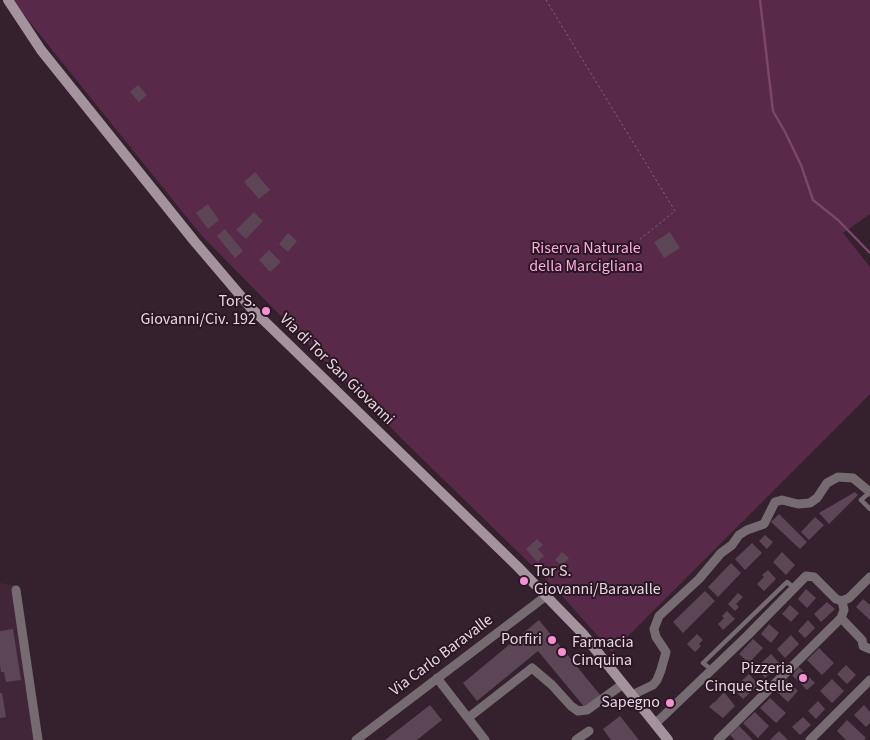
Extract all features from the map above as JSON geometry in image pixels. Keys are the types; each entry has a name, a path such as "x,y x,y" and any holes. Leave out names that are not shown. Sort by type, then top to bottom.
{"street":[{"name":"Via di Tor San Giovanni","path":"8,0 41,50 195,242 251,308 583,634 668,740"},
{"path":"632,695 653,685 661,670 666,652 656,637 654,630 659,616 699,579 722,553 732,545 739,535 764,524 775,502 782,500 798,504 810,503 817,498 827,483 838,476 853,478 870,492"},
{"path":"655,724 712,670 804,577 812,576 836,599 842,601 849,598 870,577"},
{"path":"16,590 38,740"},
{"name":"Via Carlo Baravalle","path":"356,740 546,596"},
{"path":"718,740 840,618 844,610 842,601"},
{"path":"840,618 866,638 863,646 870,649"},
{"path":"468,718 532,668 578,711 587,710 623,684"},
{"path":"437,678 485,740"},
{"path":"810,740 870,680"},
{"path":"576,740 589,732"}],"lane":[{"path":"870,492 861,500 870,509"}],"path":[{"path":"546,0 676,211 639,240"}],"shaded area":[{"path":"0,583 19,586 43,740 0,740"}],"green space":[{"name":"Riserva Naturale della Marcigliana","path":"12,0 870,0 870,214 843,233 870,267 870,394 612,652 556,589 405,442 201,235"}],"building":[{"path":"138,85 147,95 139,102 130,92"},
{"path":"255,172 270,190 259,199 244,182"},
{"path":"208,204 219,220 208,229 196,213"},
{"path":"254,212 263,221 246,239 236,230"},
{"path":"225,229 243,251 235,258 217,236"},
{"path":"670,232 680,248 664,258 654,242"},
{"path":"288,233 297,241 288,252 279,244"},
{"path":"269,250 281,262 270,272 259,260"},
{"path":"855,492 858,495 829,524 819,513"},
{"path":"779,514 807,542 800,549 771,522"},
{"path":"815,517 824,525 809,540 801,532"},
{"path":"765,535 773,542 767,549 759,541"},
{"path":"537,539 543,545 538,549 544,556 537,562 526,549"},
{"path":"752,543 762,553 745,570 735,559"},
{"path":"562,552 569,558 562,566 555,560"},
{"path":"782,552 795,565 786,575 773,562"},
{"path":"731,563 741,573 718,597 708,587"},
{"path":"768,570 776,579 764,591 757,584 764,577 762,575"},
{"path":"806,589 816,598 807,608 798,599"},
{"path":"705,591 715,601 683,633 673,622"},
{"path":"738,593 743,597 736,604 739,607 735,611 728,604"},
{"path":"863,599 870,605 870,620 856,607"},
{"path":"827,602 835,609 821,622 814,614"},
{"path":"790,605 799,613 791,622 782,614"},
{"path":"727,611 735,619 723,630 718,624 724,618 722,616"},
{"path":"539,620 601,696 586,709 538,651 477,701 463,683"},
{"path":"808,620 815,628 805,638 798,631"},
{"path":"769,624 779,633 771,643 761,634"},
{"path":"13,629 21,680 6,682 4,672 1,672 0,664 0,631"},
{"path":"697,634 703,640 699,644 701,646 695,652 687,644"},
{"path":"791,635 799,644 785,658 777,649"},
{"path":"753,639 763,648 749,663 739,654"},
{"path":"819,648 834,663 822,675 807,660"},
{"path":"771,654 780,664 765,678 756,668"},
{"path":"846,665 856,675 847,684 837,674"},
{"path":"799,667 815,683 807,690 792,675"},
{"path":"749,674 759,685 743,699 733,689"},
{"path":"832,679 844,691 832,703 820,691"},
{"path":"786,680 798,691 788,702 776,691"},
{"path":"724,692 735,706 723,718 709,707"},
{"path":"0,693 2,693 6,717 0,718"},
{"path":"770,698 786,713 776,723 760,708"},
{"path":"818,701 825,709 816,719 808,711"},
{"path":"430,705 442,720 417,740 385,740"},
{"path":"864,705 870,712 870,723 866,727 854,715"},
{"path":"755,712 769,726 758,738 743,723"},
{"path":"620,716 639,740 611,740 603,729"},
{"path":"803,717 811,725 800,735 792,727"},
{"path":"847,720 866,738 864,740 846,740 837,731"},
{"path":"739,726 753,740 735,740 730,735"},
{"path":"779,731 788,740 770,740"}],"waterway":[{"path":"760,0 773,111 801,165 813,200 838,220 870,253"}],"place":[{"name":"Tor S. Giovanni/Civ. 192","path":"266,311"},
{"name":"Tor S. Giovanni/Baravalle","path":"524,581"},
{"name":"Porfiri","path":"552,640"},
{"name":"Farmacia Cinquina","path":"562,652"},
{"name":"Pizzeria Cinque Stelle","path":"803,678"},
{"name":"Sapegno","path":"670,703"}]}
